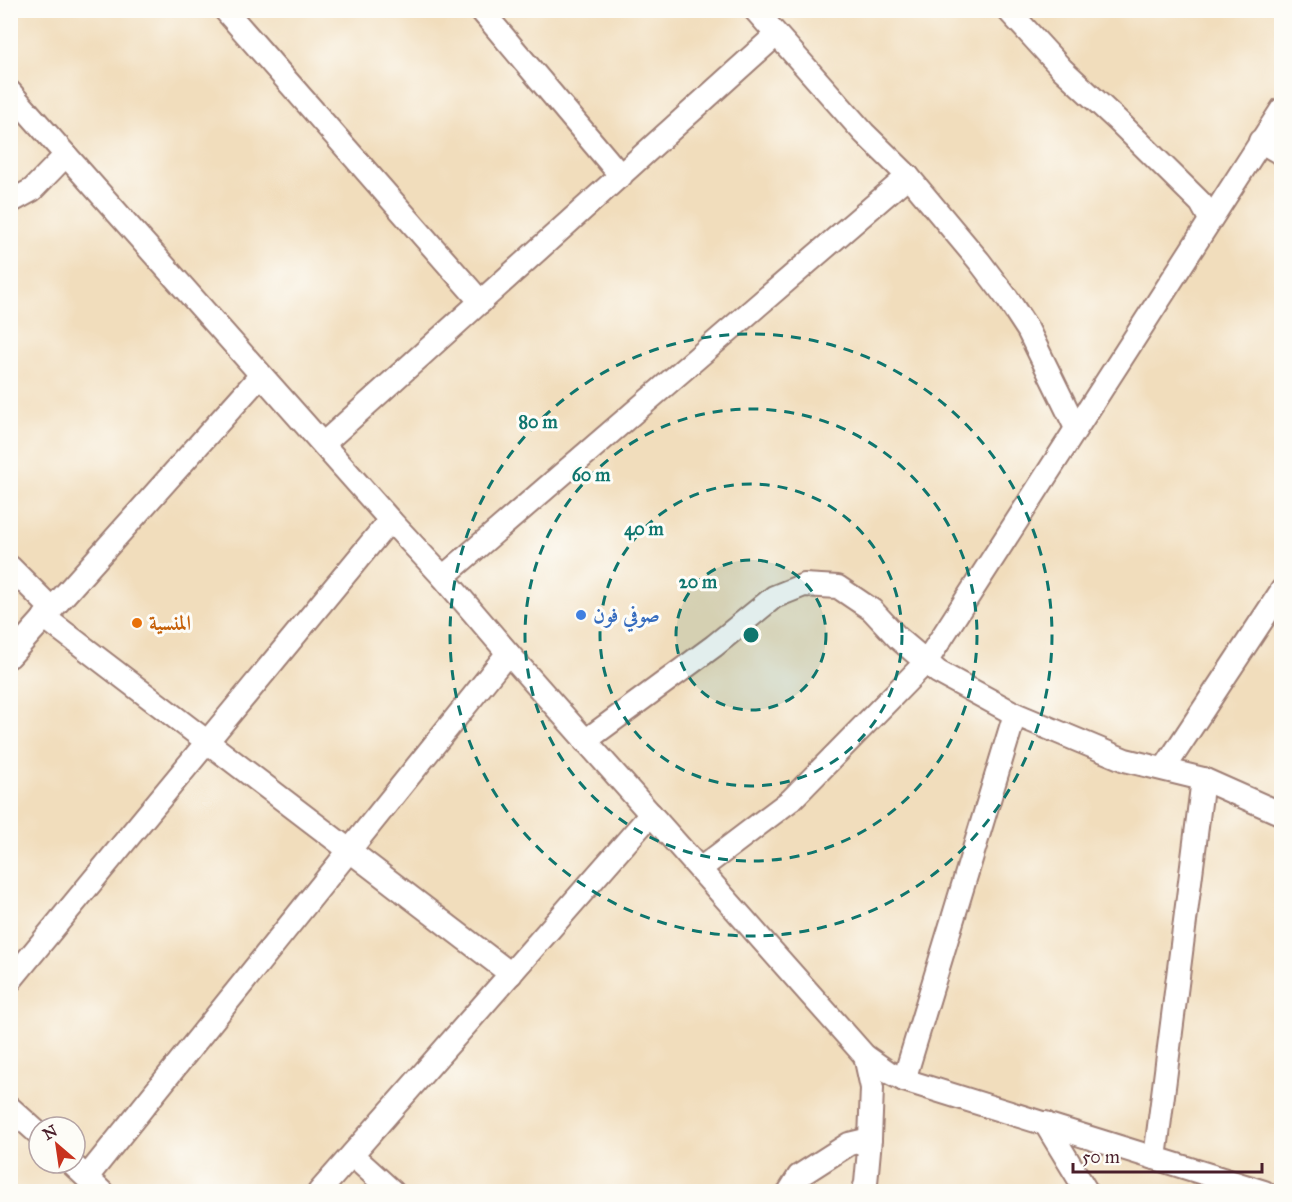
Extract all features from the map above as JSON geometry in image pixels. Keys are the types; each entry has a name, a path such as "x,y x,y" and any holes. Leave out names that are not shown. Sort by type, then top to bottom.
{"street":[{"path":"225,10 481,302"},
{"path":"481,10 621,176"},
{"path":"755,10 864,133 908,176 979,261 1028,330 1076,428"},
{"path":"1008,10 1062,69 1201,203 1210,219"},
{"path":"323,444 776,35"},
{"path":"10,92 866,1056 904,1080 1264,1191"},
{"path":"700,869 791,800 926,662 1281,109"},
{"path":"1260,141 1281,154"},
{"path":"10,202 32,190 66,155"},
{"path":"443,577 908,176"},
{"path":"10,656 261,375"},
{"path":"10,981 390,520"},
{"path":"10,567 51,608 45,617"},
{"path":"585,741 714,646 774,597 804,585 838,587 872,610 898,638 938,672 1027,720 1125,760 1203,778 1281,814"},
{"path":"1164,769 1281,590"},
{"path":"45,617 511,974"},
{"path":"87,1177 508,653"},
{"path":"904,1080 1016,714"},
{"path":"1155,1158 1203,778"},
{"path":"319,1191 651,814"},
{"path":"866,1056 872,1088 867,1188"},
{"path":"10,1108 27,1123"},
{"path":"1045,1123 1087,1191"},
{"path":"789,1191 799,1176 849,1144 870,1139"},
{"path":"352,1155 393,1191"}],"place":[{"name":"صوفي فون","path":"581,615"},
{"name":"المنسية","path":"137,623"}]}
